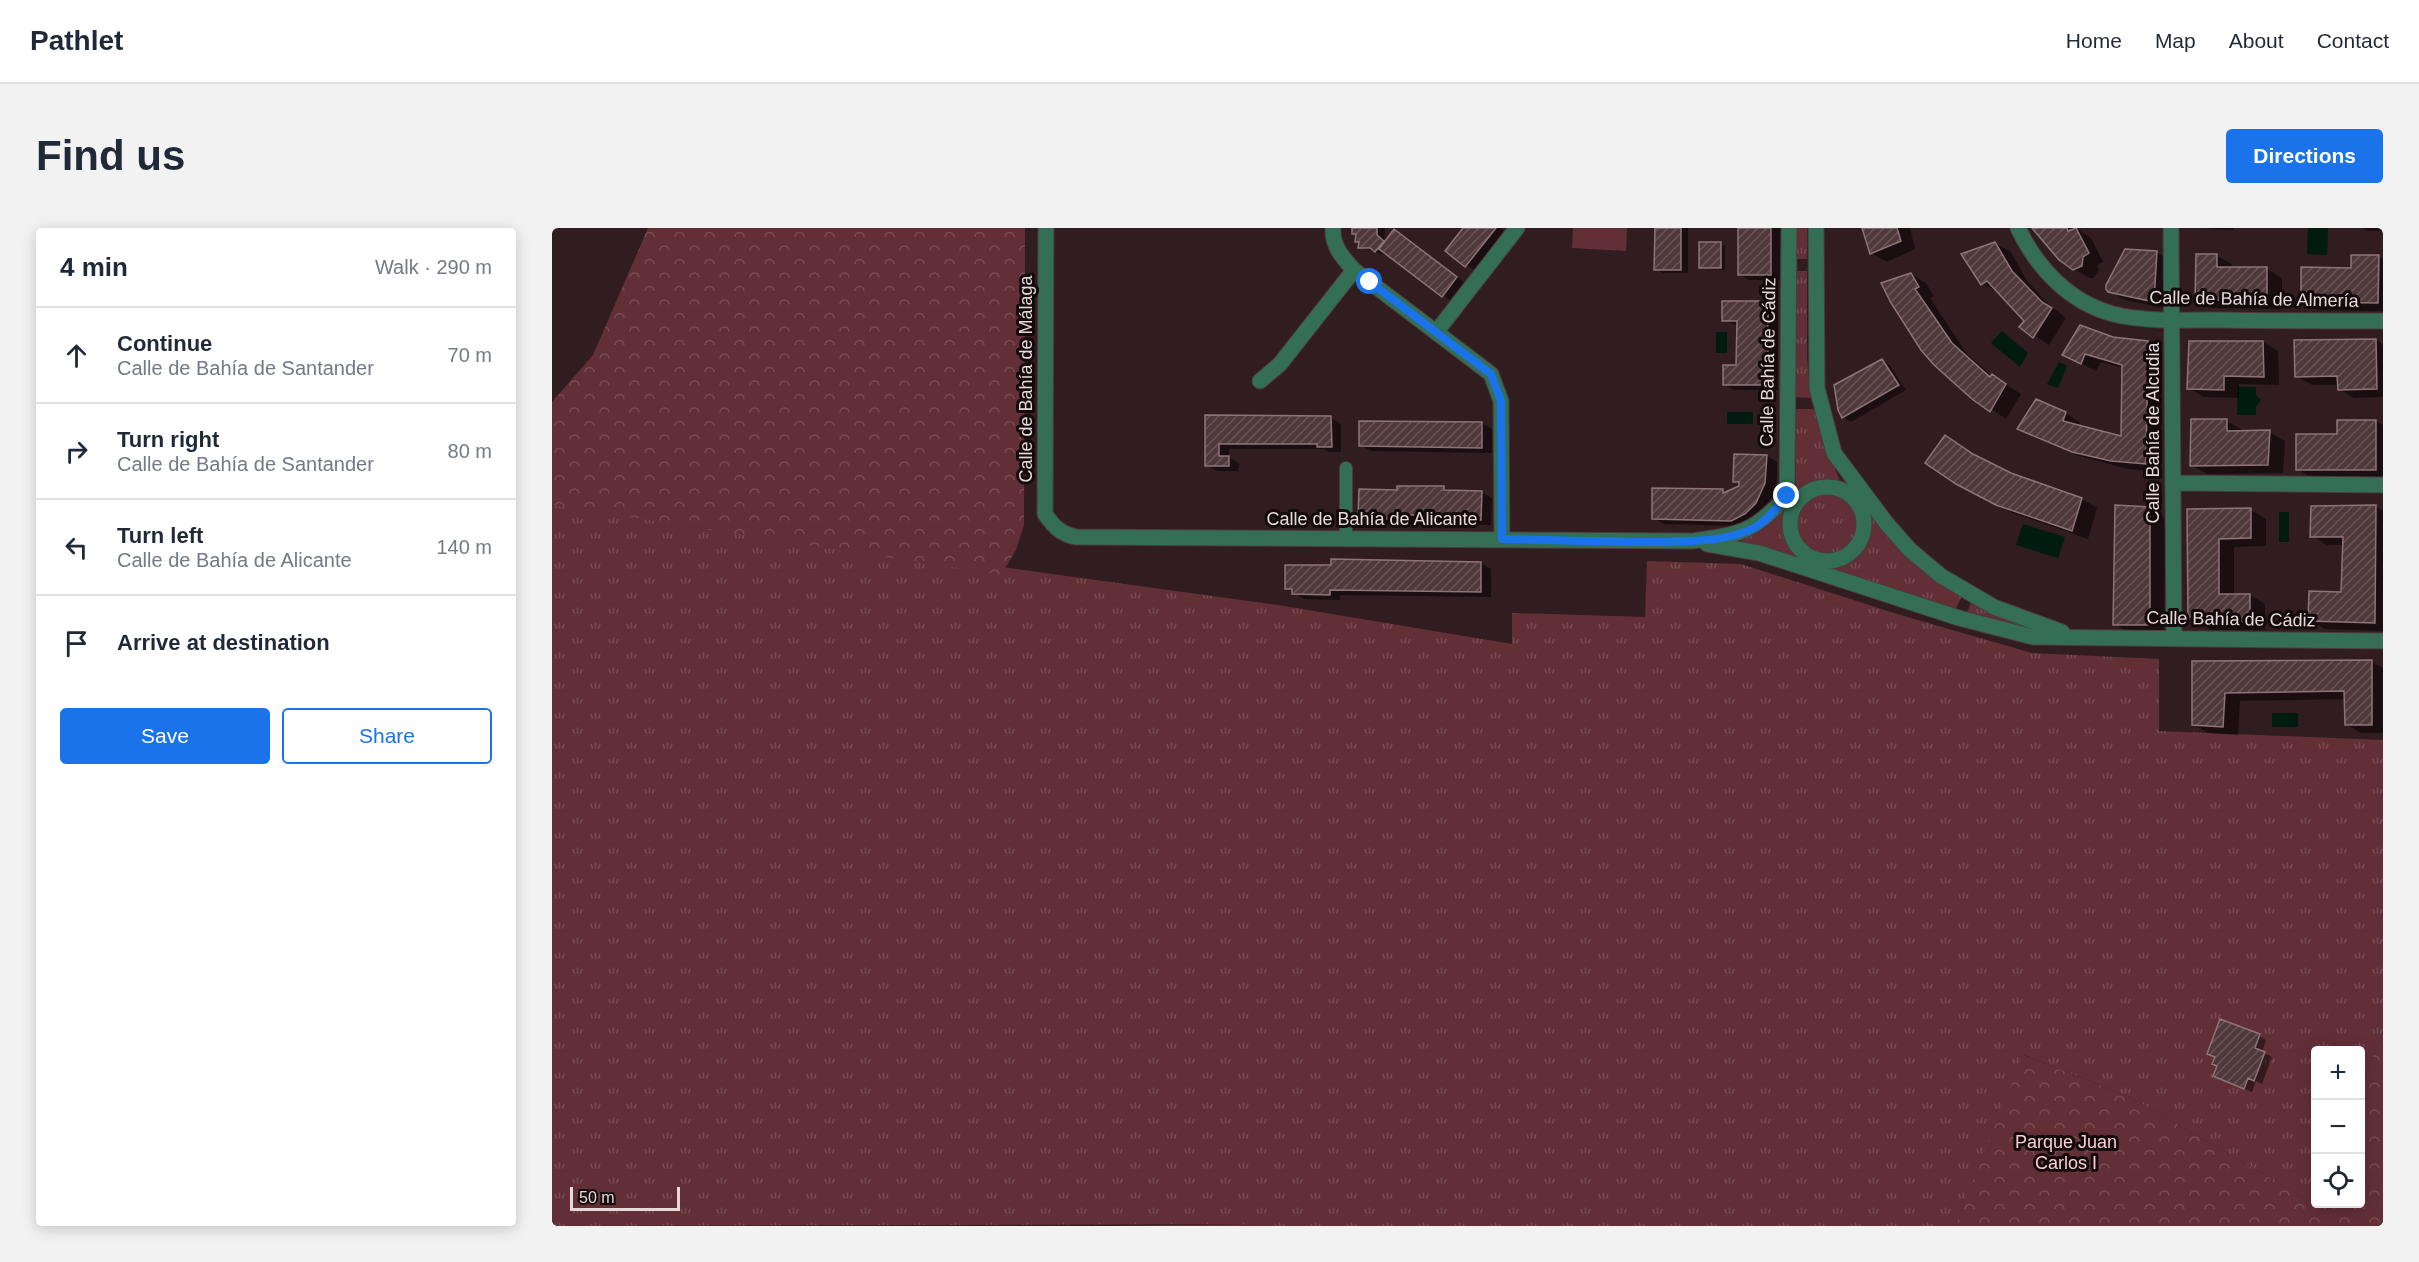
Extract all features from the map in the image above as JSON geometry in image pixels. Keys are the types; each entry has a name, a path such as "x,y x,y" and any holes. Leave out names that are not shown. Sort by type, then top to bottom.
{"street":[{"name":"Calle de Bahía de Málaga","path":"1046,228 1045,514 1054,527"},
{"path":"1332,228 1332,240 1342,257 1354,270 1491,374 1501,401 1502,539"},
{"path":"1437,332 1517,228"},
{"name":"Calle Bahía de Cádiz","path":"1789,228 1792,499"},
{"name":"Calle Bahía de Cádiz","path":"1816,228 1817,388 1834,453 1862,499 1910,550 1941,576 1994,607 2028,621 2079,637"},
{"name":"Calle de Bahía de Almería","path":"2018,228 2028,249 2057,284 2081,299 2113,314 2172,320 2383,321"},
{"name":"Calle Bahía de Alcudia","path":"2171,228 2174,638"},
{"path":"1260,381 1280,364 1354,270"},
{"path":"1346,468 1346,538"},
{"path":"2173,483 2383,485"},
{"path":"1827,487 1862,499 1861,539 1844,557 1818,566 1798,548 1792,538 1790,525 1792,499 1827,487"},
{"name":"Calle de Bahía de Alicante","path":"1054,527 1064,534 1076,537 1692,541 1724,537 1754,528 1792,499"},
{"name":"Calle de Bahía de Alicante","path":"1692,541 1818,566"},
{"name":"Calle Bahía de Cádiz","path":"1818,566 1959,618 2033,637 2382,640"}],"green space":[{"path":"648,228 1025,228 1024,525 1016,550 1001,575 552,505 552,402 593,355"},
{"path":"1573,228 1627,228 1626,251 1572,248"},
{"path":"1796,228 1807,228 1807,259 1796,259"},
{"path":"1796,271 1807,271 1807,358 1811,398 1795,397"},
{"path":"1795,409 1815,409 1822,437 1840,481 1839,484 1816,486 1800,493 1796,492"},
{"path":"1827,492 1839,494 1850,501 1857,512 1859,524 1857,536 1850,547 1839,554 1827,556 1815,554 1804,547 1797,536 1795,524 1797,512 1804,501 1815,494"},
{"path":"552,505 1278,605 1512,644 1512,613 1645,617 1647,561 1741,564 1897,614 2032,653 2159,659 2159,731 2383,740 2383,1031 2365,1076 2365,1046 2311,1046 2310,1201 2130,1097 2024,1055 1955,1226 1252,1226 1252,1224 552,1226"},
{"path":"1779,513 1785,513 1787,532 1796,552 1793,557 1741,542 1741,539 1752,534"},
{"path":"1868,514 1963,594 1954,612 1830,570 1831,565 1856,553 1863,540"},
{"path":"1972,600 2032,628 2031,630 1966,615"},
{"name":"Parque Juan Carlos I","path":"2383,1031 2383,1226 1955,1226 2023,1055 2130,1097 2310,1201 2311,1199 2311,1208 2365,1208 2365,1076"},
{"path":"1252,1224 1252,1226 1104,1226"}],"shaded area":[{"path":"2308,228 2328,228 2327,255 2307,254"},
{"path":"2002,331 2028,353 2020,367 1991,343"},
{"path":"1716,332 1727,332 1727,353 1716,353"},
{"path":"2059,362 2067,366 2058,388 2047,384"},
{"path":"2238,387 2256,387 2256,395 2261,400 2256,406 2256,415 2237,415"},
{"path":"1727,412 1753,412 1753,424 1727,424"},
{"path":"2279,512 2289,512 2289,542 2279,542"},
{"path":"2023,524 2065,537 2058,558 2016,545"},
{"path":"2272,713 2298,713 2298,727 2272,727"}],"building":[{"path":"1352,228 1377,228 1377,235 1384,241 1375,252 1370,248 1358,248 1359,242 1355,242 1356,234 1352,234"},
{"path":"1463,228 1496,228 1465,267 1445,251"},
{"path":"1655,228 1681,228 1681,270 1654,270"},
{"path":"1738,228 1771,228 1771,275 1738,275"},
{"path":"1862,228 1897,228 1901,241 1870,254"},
{"path":"2032,228 2067,228 2068,231 2076,228 2089,253 2083,257 2082,266 2073,270 2059,260"},
{"path":"1394,229 1457,277 1442,297 1379,249"},
{"path":"1699,242 1721,242 1721,268 1699,268"},
{"path":"1995,242 2012,271 2042,302 2052,308 2033,338 2019,327 2024,321 1987,281 1981,285 1961,254"},
{"path":"2125,249 2157,251 2154,302 2108,292 2106,289"},
{"path":"2196,254 2217,254 2217,267 2267,267 2267,301 2195,300"},
{"path":"2351,255 2379,255 2378,303 2301,302 2301,267 2351,268"},
{"path":"1911,273 1919,287 1915,289 1952,343 1990,377 1992,374 2006,384 1990,412 1934,365 1921,350 1891,303 1881,283"},
{"path":"1722,301 1768,301 1768,385 1723,385 1723,365 1736,365 1737,321 1722,321"},
{"path":"2080,325 2113,337 2148,341 2146,464 2111,461 2072,452 2017,429 2036,399 2066,412 2063,421 2121,436 2122,365 2085,354 2081,364 2062,355"},
{"path":"2376,339 2377,389 2338,390 2337,376 2295,377 2294,340"},
{"path":"2189,341 2263,341 2264,377 2224,376 2224,390 2187,389"},
{"path":"1882,359 1899,385 1842,418 1838,410 1834,385"},
{"path":"1205,415 1331,416 1332,447 1317,447 1317,444 1219,444 1219,456 1229,456 1229,466 1205,466"},
{"path":"2191,419 2227,419 2227,431 2270,430 2268,465 2190,466"},
{"path":"2337,420 2376,420 2376,470 2296,470 2296,434 2337,434"},
{"path":"1359,421 1482,422 1482,448 1359,446"},
{"path":"1945,435 1973,454 2011,473 2082,498 2072,531 1996,505 1956,484 1925,463"},
{"path":"1734,454 1767,455 1765,483 1756,503 1745,514 1731,521 1652,519 1652,488 1723,489 1723,493 1739,486 1739,482 1733,482"},
{"path":"1397,486 1444,486 1444,490 1482,491 1481,520 1443,519 1443,515 1397,515 1397,519 1358,519 1359,489 1397,490"},
{"path":"2115,505 2150,507 2150,625 2113,625"},
{"path":"2376,505 2375,623 2308,621 2309,591 2341,592 2343,537 2310,537 2311,506"},
{"path":"2251,508 2251,538 2219,539 2219,594 2250,594 2250,622 2194,622 2194,617 2188,617 2187,509"},
{"path":"1331,559 1481,562 1481,592 1330,590 1330,595 1292,594 1292,589 1285,589 1285,565 1331,565"},
{"path":"2372,660 2372,725 2345,725 2344,691 2225,693 2223,727 2192,725 2192,661"},
{"path":"2220,1019 2260,1034 2255,1048 2265,1052 2254,1081 2248,1078 2244,1089 2213,1076 2217,1066 2212,1064 2215,1057 2207,1054"}],"route":[{"path":"1370,282 1491,374 1501,401 1502,539 1638,542 1692,541 1724,537 1754,528 1767,518 1787,496"}]}
